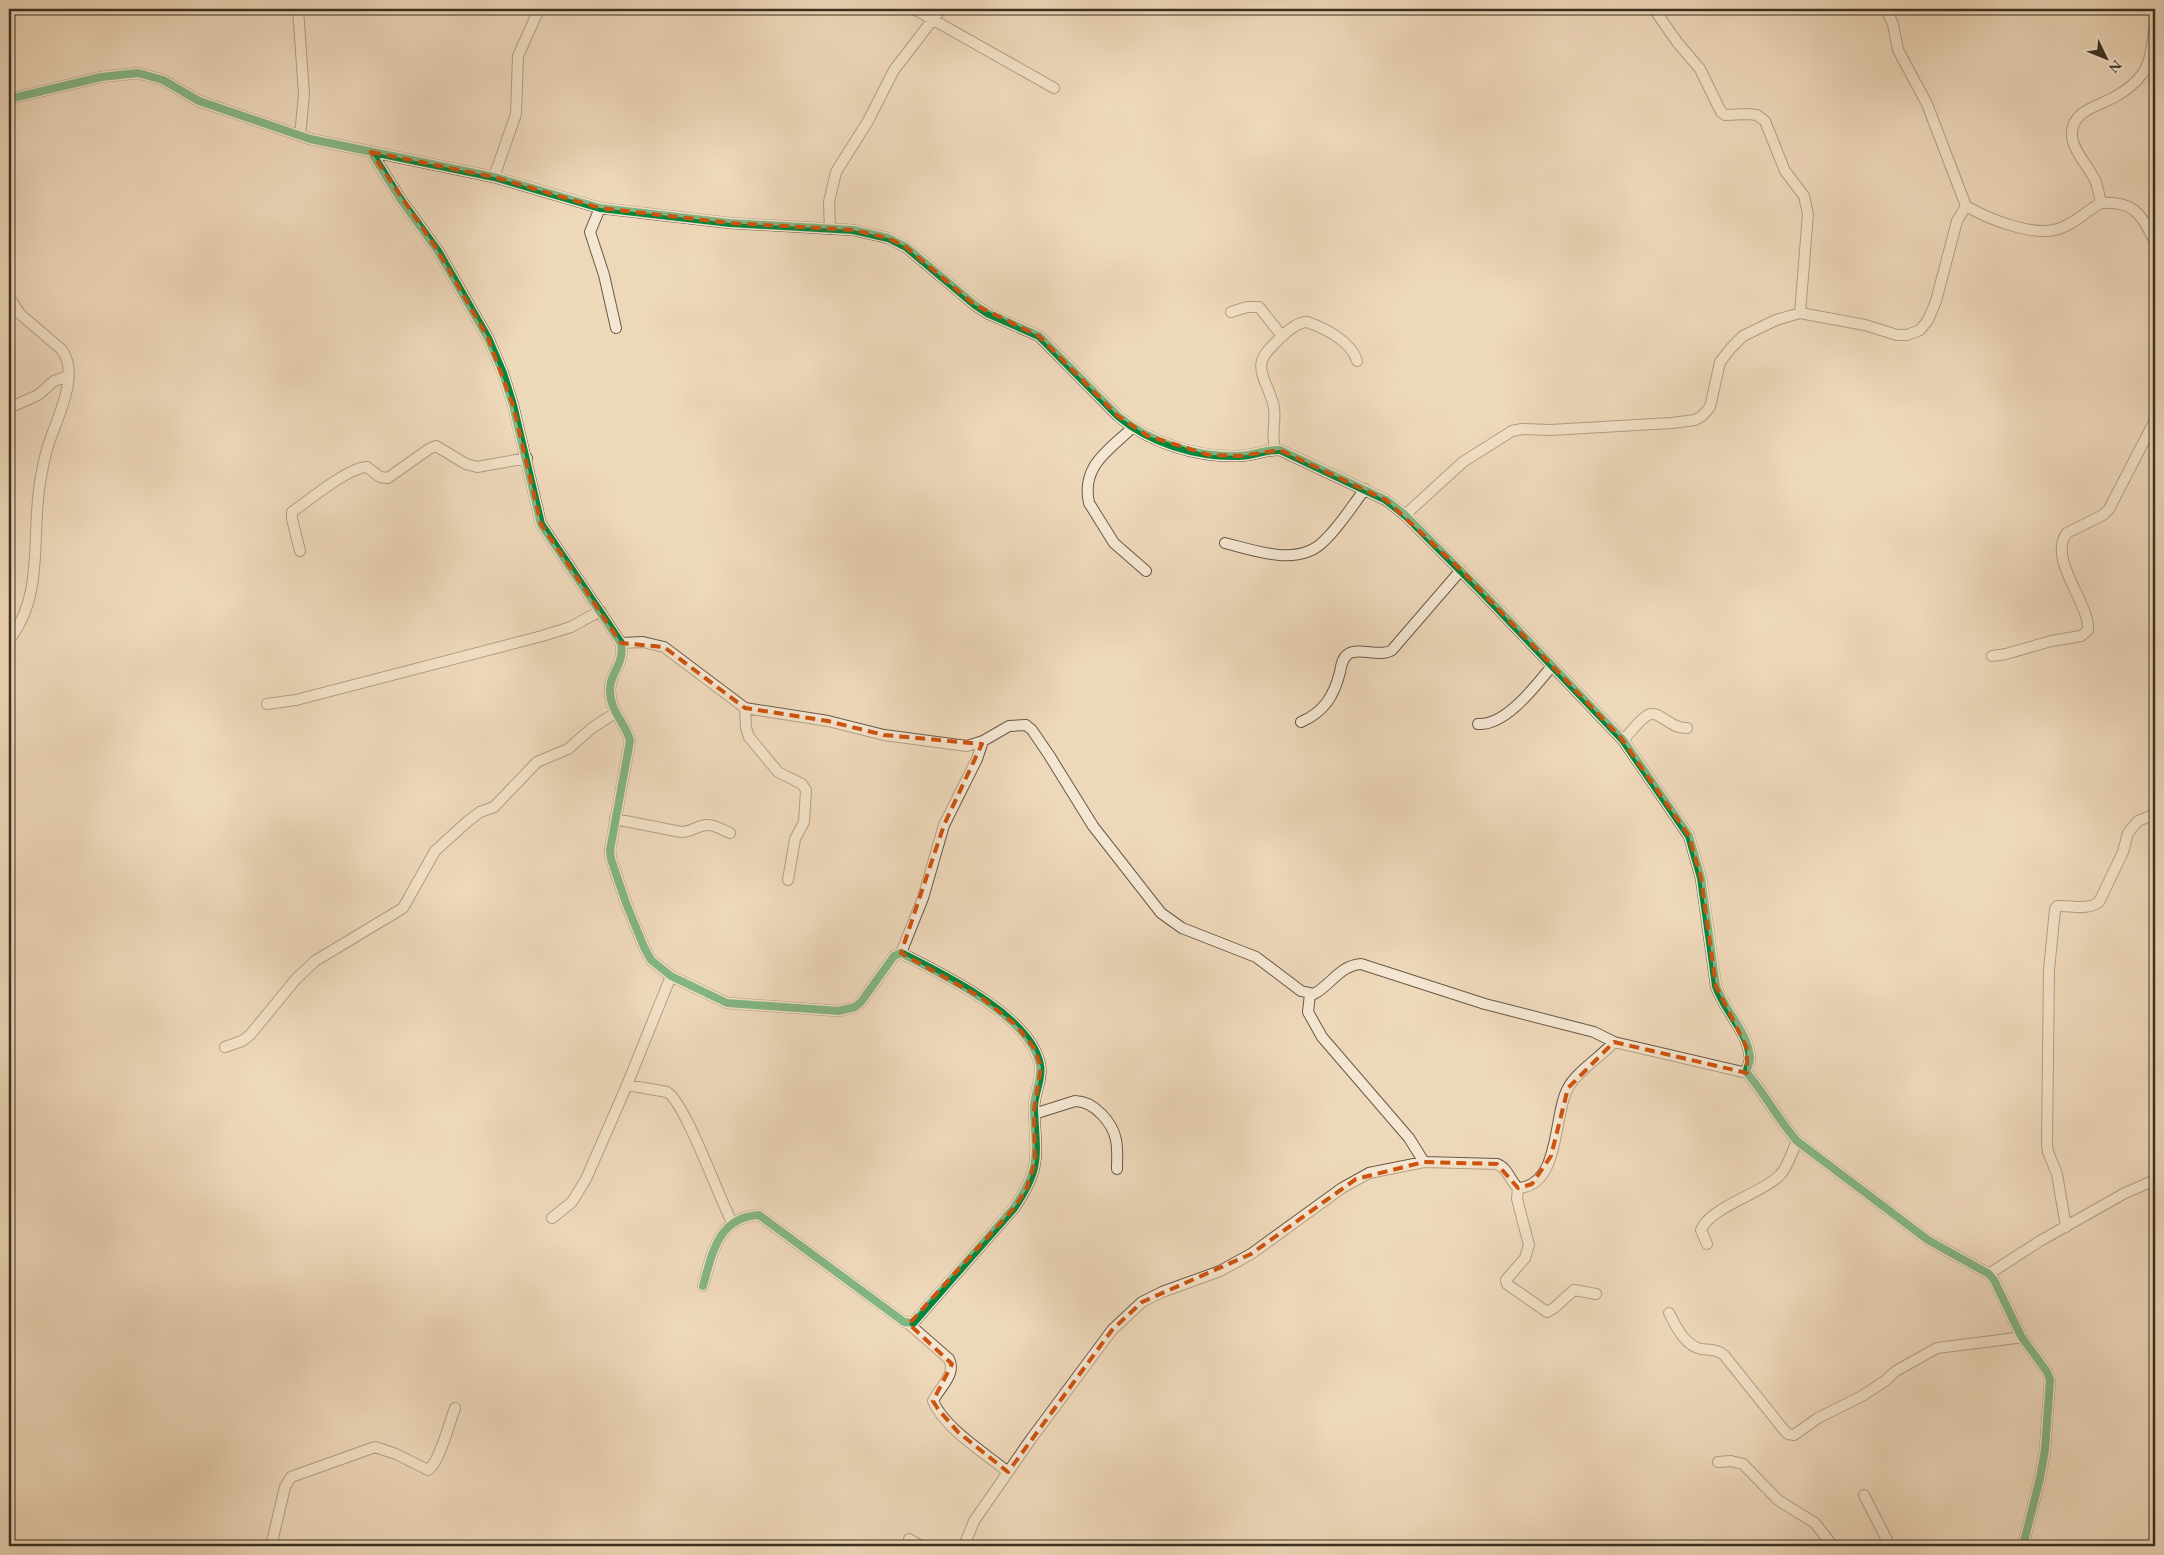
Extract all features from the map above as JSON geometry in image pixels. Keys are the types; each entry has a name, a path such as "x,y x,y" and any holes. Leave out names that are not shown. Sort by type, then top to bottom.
{"street":[{"path":"298,9 304,94 300,136"},
{"path":"494,177 516,114 518,56 539,9"},
{"path":"914,9 1054,88"},
{"path":"830,229 829,202 836,172 868,121 894,70 941,9"},
{"path":"1654,9 1676,42 1700,69 1721,112 1725,115 1739,113 1757,115 1765,121 1785,171 1804,196 1808,214 1800,313"},
{"path":"1886,9 1893,24 1898,50 1927,104 1966,206 2008,224 2046,232 2058,229 2081,217 2101,202 2121,204 2136,210 2142,217 2155,242"},
{"path":"2101,202 2095,182 2072,137 2075,122 2083,112 2115,97 2142,75 2149,61 2155,26"},
{"path":"9,99 101,77 138,73 163,80 199,102 300,136 494,177 600,208 730,223 853,230 875,234 888,238 906,248 975,305 1045,341 1132,428 1148,436 1209,454 1240,456 1280,450 1386,500 1405,515 1461,570 1623,740 1689,836 1700,878 1716,986 1720,999 1741,1030 1750,1058 1747,1073"},
{"path":"371,152 401,200 438,251 488,338 503,373 527,458 541,524 621,643 622,657 610,682 611,704 629,734 630,742 610,850 611,860 626,903 651,960 671,976 727,1003 839,1011 855,1007 894,956 902,952 923,898 944,825 977,759 983,741"},
{"path":"1405,515 1463,462 1512,431 1672,423 1695,420 1702,416 1710,407 1720,362 1743,336 1760,327 1800,313 1865,325 1897,335 1907,335 1920,330 1928,320 1936,301 1957,220 1966,206"},
{"path":"600,208 590,232 604,275 616,328"},
{"path":"9,297 20,314 66,354 68,376 64,401 48,445 39,486 35,558 27,611 9,640"},
{"path":"1231,312 1246,307 1259,307 1282,336"},
{"path":"1275,450 1272,431 1274,408 1261,375 1261,361 1264,354 1282,336 1302,322 1313,324 1350,348 1357,361"},
{"path":"9,408 38,395 54,381 68,376"},
{"path":"1992,656 2006,654 2051,641 2080,636 2088,630 2086,618 2070,578 2063,554 2064,538 2067,533 2104,515 2109,509 2155,420"},
{"path":"1132,428 1092,468 1087,484 1088,496 1089,503 1114,543 1146,571"},
{"path":"300,551 292,512 332,483 358,469 366,467 380,477 388,478 436,446 466,464 477,467 527,458"},
{"path":"1225,542 1262,552 1296,556 1304,553 1325,540 1365,489"},
{"path":"1301,722 1313,717 1325,707 1347,655 1353,652 1386,653 1392,650 1461,570"},
{"path":"267,704 306,698 542,636 571,627 600,611"},
{"path":"621,643 642,642 664,647 745,708 828,721 884,735 967,746 983,741 1009,726 1026,725 1032,730 1049,755 1092,826 1161,913 1182,928 1256,957 1292,985 1310,994 1320,991 1342,970 1352,965 1361,964 1485,1004 1594,1032 1614,1042 1747,1073 1761,1089 1797,1141 1928,1240 1989,1274 1994,1280 2021,1336 2047,1372 2051,1388 2045,1450 2023,1546"},
{"path":"1478,724 1493,722 1519,703 1552,666"},
{"path":"745,708 746,728 749,737 778,772 802,784 806,790 804,822 795,839 788,880"},
{"path":"225,1047 242,1041 250,1035 296,980 315,961 404,908 432,857 441,845 480,812 494,807 537,762 568,749 592,728 615,713"},
{"path":"1623,740 1643,718 1652,713 1676,727 1687,728"},
{"path":"2066,1227 2057,1174 2048,1152 2047,1144 2049,970 2055,909 2057,906 2092,906 2099,902 2123,852 2128,833 2138,821 2155,814"},
{"path":"615,819 681,832 688,832 704,825 709,825 730,833"},
{"path":"902,952 942,973 982,998 1016,1026 1034,1048 1041,1068 1034,1114 1037,1146 1036,1162 1026,1190 1014,1208 924,1312 909,1324"},
{"path":"552,1218 572,1202 578,1193 627,1085 671,976"},
{"path":"1310,994 1308,1012 1322,1036 1409,1138 1424,1162"},
{"path":"1518,1188 1532,1184 1540,1178 1544,1170 1559,1130 1568,1088 1614,1042"},
{"path":"627,1085 667,1092 673,1095 732,1222"},
{"path":"1034,1114 1075,1101 1091,1106 1106,1120 1116,1138 1118,1150 1117,1169"},
{"path":"1707,1244 1701,1230 1703,1225 1724,1208 1780,1176 1797,1141"},
{"path":"964,1546 974,1521 1112,1330 1142,1302 1162,1292 1220,1270 1251,1254 1356,1178 1369,1173 1424,1162 1497,1164 1504,1169 1518,1188 1517,1200 1529,1245 1525,1258 1506,1280 1507,1284 1547,1312 1574,1290 1596,1294"},
{"path":"1989,1274 2125,1193 2155,1180"},
{"path":"703,1286 714,1246 732,1222 752,1216 764,1217 826,1265 909,1324 949,1359 952,1364 952,1370 934,1401 938,1409 958,1432 1008,1472"},
{"path":"1669,1313 1688,1341 1697,1348 1716,1350 1724,1354 1784,1430 1788,1434 1794,1435 1818,1418 1862,1396 1886,1381 1896,1371 1937,1348 2021,1336"},
{"path":"272,1546 285,1487 291,1477 375,1447 396,1454 428,1470 432,1468 437,1458 455,1408"},
{"path":"1718,1462 1731,1461 1743,1464 1778,1500 1815,1523 1833,1546"},
{"path":"1864,1495 1890,1546"},
{"path":"909,1539 921,1546"}],"highlighted area":[{"path":"371,152 494,177 600,208 730,223 853,230 888,238 906,247 975,305 1039,336 1118,416 1148,436 1209,455 1240,456 1280,450 1386,500 1461,570 1621,738 1689,836 1701,878 1716,986 1747,1048 1747,1073 1614,1042 1568,1088 1551,1156 1532,1184 1518,1188 1497,1164 1424,1162 1356,1179 1251,1254 1142,1302 1112,1330 1008,1472 958,1432 938,1409 933,1401 952,1364 909,1324 1014,1208 1026,1190 1035,1162 1034,1110 1041,1067 1034,1048 1016,1025 982,998 901,953 944,825 982,744 884,735 828,721 745,708 664,647 621,643 541,524 513,405 488,338 438,251"}],"cycle path":[{"path":"9,99 101,77 138,73 163,80 199,101 310,139 494,177 600,208 730,223 853,230 888,238 906,247 987,313 1039,336 1118,416 1144,434 1174,447 1222,456 1249,455 1280,450 1386,500 1405,515 1479,589 1623,740 1689,836 1701,878 1716,986 1724,1004 1745,1039 1750,1058 1747,1073 1790,1133 1797,1141 1928,1240 1989,1274 1994,1280 2021,1336 2047,1372 2050,1380 2045,1450 2023,1546"},
{"path":"371,152 401,200 438,251 488,338 503,373 513,405 541,524 621,643 621,657 610,685 610,691 615,711 630,741 610,850 611,859 626,903 651,960 671,976 727,1003 839,1011 855,1007 861,1002 894,956 901,953 961,985 1003,1014 1020,1030 1033,1047 1040,1065 1041,1070 1034,1104 1035,1161 1029,1182 1014,1208 913,1323 904,1322 759,1215 745,1217 734,1222 726,1230 714,1250 703,1286"}]}
